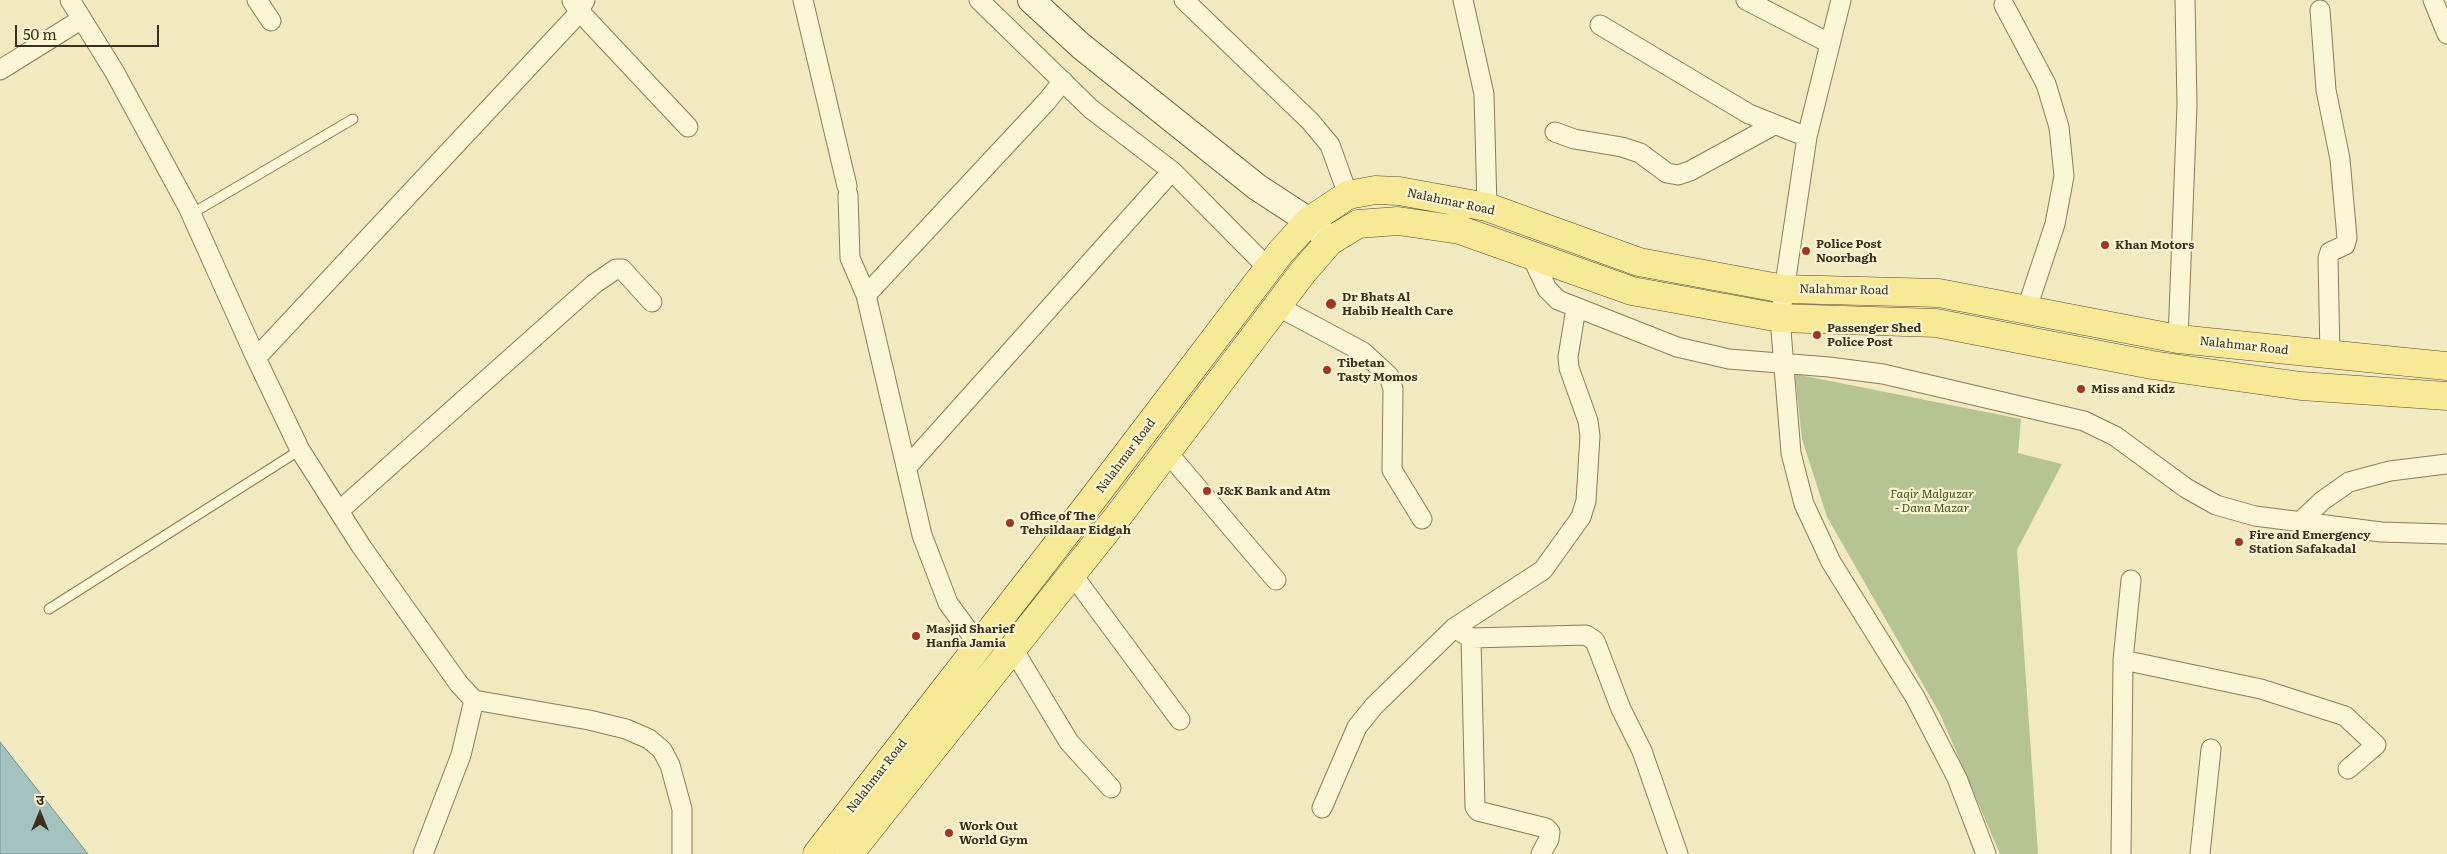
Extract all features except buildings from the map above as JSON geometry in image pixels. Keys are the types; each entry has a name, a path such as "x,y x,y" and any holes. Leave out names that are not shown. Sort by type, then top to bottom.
{"main road":[{"name":"Nalahmar Road","path":"817,854 978,644 1095,496 1268,268 1309,221 1348,195 1375,190 1399,191 1487,208 1639,262 1784,289 1939,293 2026,308 2178,339 2447,366"},
{"name":"Nalahmar Road","path":"849,854 1072,574 1277,306 1330,241 1358,224 1398,221 1460,230 1632,291 1780,318 1936,323 2152,365 2277,382 2447,396"},
{"path":"2277,382 2282,350"}],"street":[{"path":"256,0 271,21"},
{"path":"803,0 848,190 850,258 866,295 908,466 908,482 922,534 948,603 978,644"},
{"path":"979,0 1091,109 1172,171 1268,268"},
{"path":"1031,0 1081,46 1257,187 1309,221 1330,241"},
{"path":"1184,0 1310,121 1330,145 1348,195"},
{"path":"1463,0 1484,94 1487,208"},
{"path":"1746,0 1829,43"},
{"path":"1841,0 1807,137 1780,318 1782,363 1791,453 1804,504 1831,562 1915,697 1957,778 1986,854"},
{"path":"2178,339 2187,105 2184,0"},
{"path":"2433,0 2447,34"},
{"path":"256,358 578,4 688,127"},
{"path":"2004,4 2046,84 2059,127 2064,176 2055,224 2026,308"},
{"path":"0,70 78,7 191,214 300,450 339,511 459,684 474,700 589,720 626,729 650,739 662,750 670,765 682,809 682,854"},
{"path":"2320,10 2326,90 2340,159 2347,238 2345,245 2330,252 2328,258 2330,355"},
{"path":"1600,25 1712,94 1774,125 1807,137"},
{"path":"866,295 1047,101 1063,81"},
{"path":"1555,132 1574,139 1622,147 1640,153 1667,173 1678,175 1690,171 1774,125"},
{"path":"908,466 1172,171"},
{"path":"1531,255 1547,289 1558,300 1677,347 1729,359 1883,374 2084,421 2115,436 2186,488 2216,505 2255,516 2381,532 2447,534"},
{"path":"339,511 594,284 616,269 622,269 652,302"},
{"path":"1277,306 1363,352 1389,376 1393,389 1392,470 1422,519"},
{"path":"1322,808 1357,727 1374,706 1454,628 1543,570 1581,517 1586,501 1590,436 1588,421 1569,368 1568,357 1576,308"},
{"path":"1167,452 1276,580"},
{"path":"2300,522 2322,501 2350,482 2390,471 2447,464"},
{"path":"1072,574 1180,720"},
{"path":"2121,854 2123,660 2131,580"},
{"path":"1454,628 1471,638 1586,635 1595,642 1621,709 1642,751 1678,854"},
{"path":"1471,638 1475,807 1478,811 1546,828 1550,832 1549,839 1541,854"},
{"path":"1013,649 1069,742 1111,788"},
{"path":"2123,660 2261,690 2345,716 2376,744 2348,769"},
{"path":"423,854 461,755 474,700"},
{"path":"2200,854 2211,749"}],"lane":[{"path":"191,214 353,119"},
{"path":"49,609 300,450"}],"green space":[{"name":"Faqir Malguzar - Dana Mazar","path":"1795,374 2021,419 2018,453 2062,464 2017,550 2038,854 2000,854 1940,714 1827,517 1802,439"}],"water":[{"path":"0,742 88,854 0,854"}],"place":[{"name":"Khan Motors","path":"2105,245"},
{"name":"Police Post Noorbagh","path":"1806,251"},
{"name":"Dr Bhats Al Habib Health Care","path":"1331,304"},
{"name":"Passenger Shed Police Post","path":"1817,335"},
{"name":"Tibetan Tasty Momos","path":"1327,370"},
{"name":"Miss and Kidz","path":"2081,389"},
{"name":"J&K Bank and Atm","path":"1207,491"},
{"name":"Office of The Tehsildaar Eidgah","path":"1010,523"},
{"name":"Fire and Emergency Station Safakadal","path":"2239,542"},
{"name":"Masjid Sharief Hanfia Jamia","path":"916,636"},
{"name":"Work Out World Gym","path":"949,833"}]}
